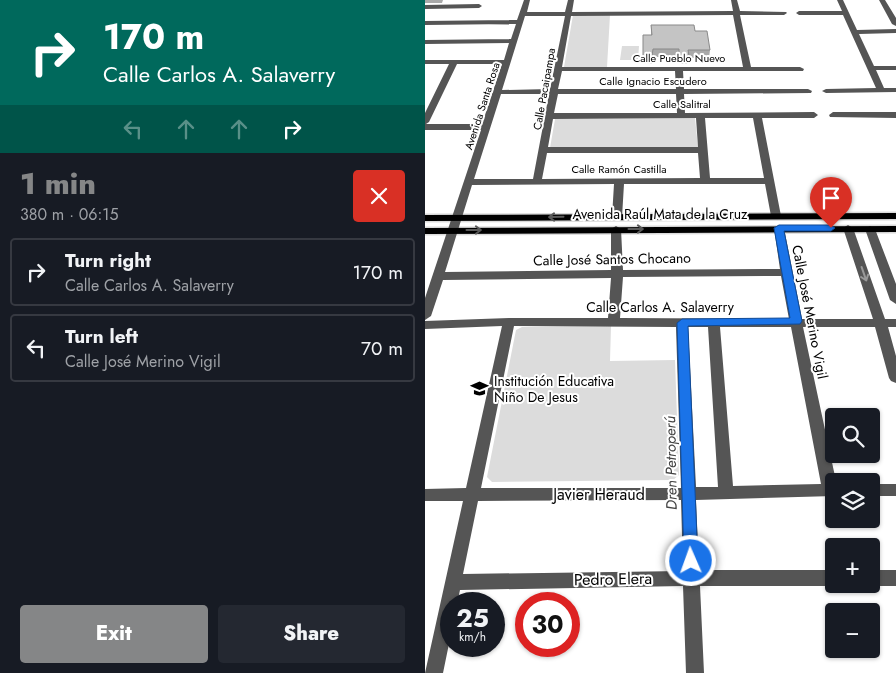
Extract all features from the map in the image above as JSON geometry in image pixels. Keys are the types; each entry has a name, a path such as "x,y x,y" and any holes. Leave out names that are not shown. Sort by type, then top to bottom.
{"main road":[{"name":"Avenida Raúl Mata de la Cruz","path":"425,231 616,223 777,222 843,216 896,216"},
{"path":"843,216 848,228"},
{"path":"867,216 870,229"},
{"name":"Avenida Raúl Mata de la Cruz","path":"425,218 616,223"},
{"name":"Avenida Raúl Mata de la Cruz","path":"777,222 848,228 896,229"}],"street":[{"name":"Avenida Santa Rosa","path":"425,316 527,0"},
{"name":"Calle Pacaipampa","path":"537,182 545,150 553,92 571,0"},
{"path":"734,0 747,68"},
{"path":"840,0 881,90"},
{"path":"882,0 893,14 896,24"},
{"path":"425,7 480,3 471,22"},
{"path":"425,23 471,22 569,14 654,10 784,13"},
{"path":"799,13 846,13"},
{"path":"854,32 896,30"},
{"path":"425,42 514,41"},
{"path":"425,62 508,62"},
{"path":"425,122 454,62"},
{"path":"871,68 896,68"},
{"name":"Calle Pueblo Nuevo","path":"557,69 800,69"},
{"path":"679,69 681,116"},
{"path":"826,91 896,90"},
{"name":"Calle Ignacio Escudero","path":"498,92 808,92"},
{"path":"700,115 705,181"},
{"name":"Calle Salitral","path":"550,116 814,115"},
{"path":"833,115 896,115"},
{"name":"Calle José Merino Vigil","path":"757,116 786,272 828,473"},
{"path":"425,127 487,127"},
{"path":"545,150 703,150"},
{"name":"Calle Ramón Castilla","path":"469,182 769,181"},
{"path":"614,322 617,274 616,223 619,182"},
{"path":"848,228 880,322 896,378"},
{"path":"870,229 896,300"},
{"name":"Calle José Santos Chocano","path":"438,276 786,272"},
{"name":"Calle Carlos A. Salaverry","path":"425,325 509,322 682,323 796,321 896,323"},
{"path":"434,673 509,322"},
{"path":"714,322 726,493"},
{"path":"682,323 695,673"},
{"name":"Javier Heraud","path":"425,495 689,494 825,490"},
{"path":"880,490 896,490"},
{"name":"Pedro Elera","path":"453,582 825,578"},
{"path":"880,578 896,578"}],"shaded area":[{"path":"573,15 610,15 607,67 564,67"},
{"path":"622,46 639,46 638,60 620,60"},
{"path":"695,118 698,147 550,148 555,119"},
{"path":"611,326 610,361 675,360 679,475 673,480 492,482 487,477 516,330 522,327"}],"building":[{"path":"651,25 694,25 695,31 707,31 710,50 688,50 689,56 679,56 679,49 653,49 652,56 643,56 643,35 652,35"}],"place":[{"name":"Institución Educativa Niño De Jesus","path":"480,389"}],"route":[{"path":"691,561 682,323 796,321 779,228 831,228"}],"water label":[{"name":"Dren Petroperú","path":"671,463"}]}
